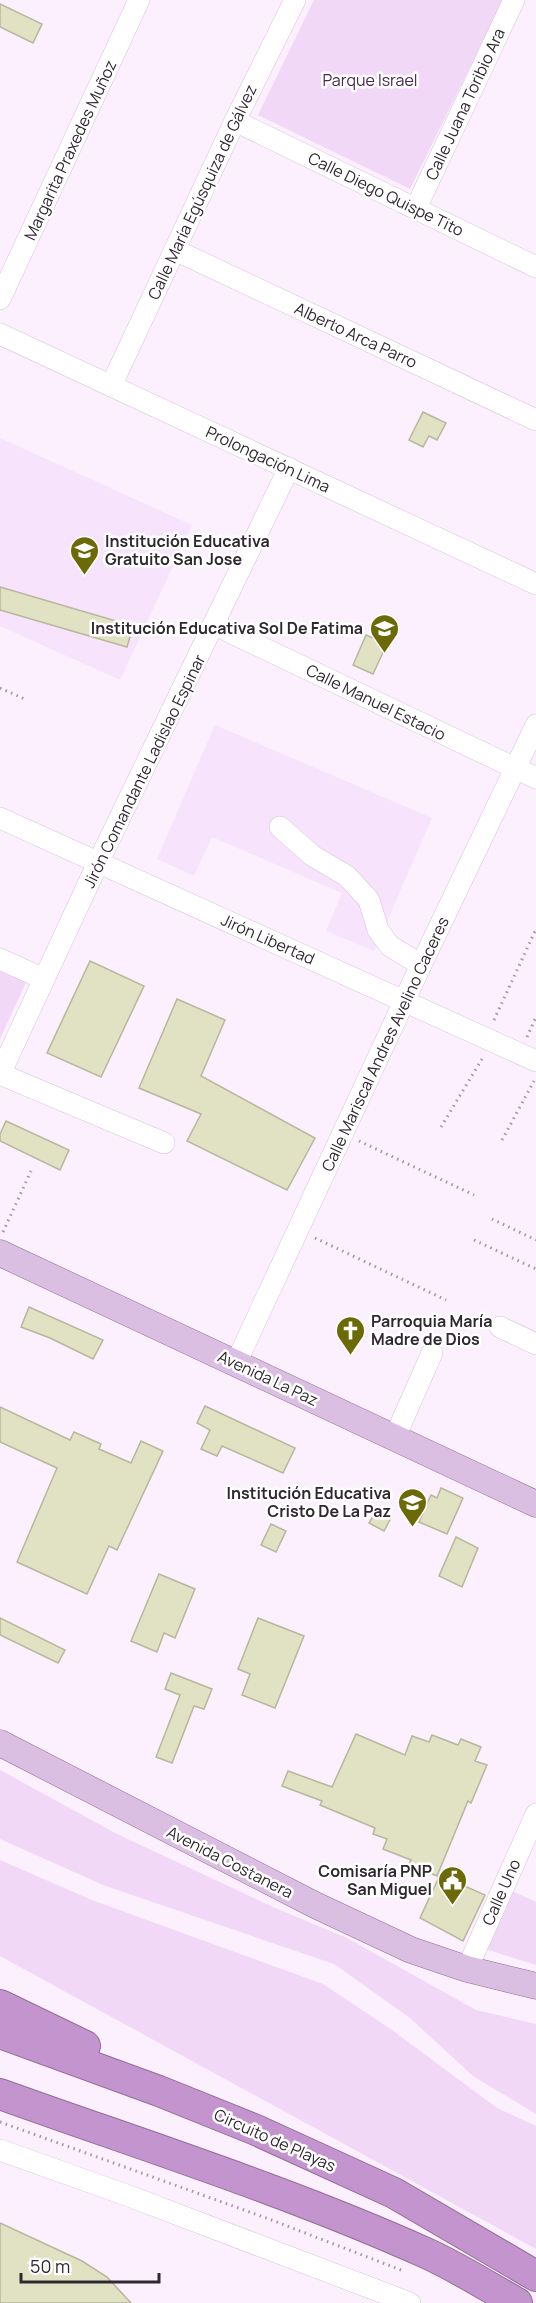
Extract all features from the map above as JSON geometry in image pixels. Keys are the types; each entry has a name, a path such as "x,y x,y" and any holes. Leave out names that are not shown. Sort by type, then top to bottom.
{"highway":[{"path":"0,2006 92,2049 159,2091"},
{"name":"Circuito de Playas","path":"0,2033 159,2091 256,2130 394,2193 536,2276"},
{"path":"0,2094 299,2201 376,2232 428,2254 517,2303"}],"main road":[{"name":"Avenida La Paz","path":"0,1253 395,1437 534,1496"},
{"name":"Avenida Costanera","path":"0,1743 315,1905 411,1950 467,1969 536,1986"}],"street":[{"name":"Margarita Praxedes Muñoz","path":"0,299 139,0"},
{"name":"Calle María Egúsquiza de Gálvez","path":"111,386 235,120 295,0"},
{"name":"Calle Juana Toribio Ara","path":"416,208 514,0"},
{"name":"Calle Diego Quispe Tito","path":"235,120 536,267"},
{"name":"Alberto Arca Parro","path":"175,249 536,420"},
{"name":"Prolongación Lima","path":"0,334 536,584"},
{"name":"Jirón Comandante Ladislao Espinar","path":"0,1074 98,863 289,468"},
{"name":"Calle Manuel Estacio","path":"215,625 536,778"},
{"name":"Calle Mariscal Andres Avelino Caceres","path":"236,1364 421,965 536,725"},
{"name":"Jirón Libertad","path":"0,818 406,1000 536,1061"},
{"path":"280,827 313,856 347,876 369,900 378,930 390,946 421,965"},
{"path":"0,959 44,979"},
{"path":"0,1074 164,1143"},
{"path":"500,1327 536,1344"},
{"path":"395,1437 432,1353"},
{"name":"Calle Uno","path":"467,1969 536,1814"},
{"path":"0,2150 129,2196 410,2303"}],"path":[{"path":"0,688 27,700"},
{"path":"441,1126 490,1039 536,929"},
{"path":"502,1140 536,1077"},
{"path":"343,1133 474,1195"},
{"path":"0,1238 31,1172"},
{"path":"492,1219 536,1240"},
{"path":"298,1230 446,1300"},
{"path":"474,1240 536,1269"},
{"path":"0,2122 269,2219 408,2273"}],"shaded area":[{"name":"Institución Educativa Gratuito San Jose","path":"0,438 192,525 120,680 0,626"},
{"path":"215,725 432,818 374,951 326,931 342,893 212,837 194,876 157,859"}],"green space":[{"name":"Parque Israel","path":"314,0 503,0 410,189 258,115"},
{"path":"0,965 28,978 0,1039"},
{"path":"0,1770 117,1834 273,1907 347,1938 476,2010 536,2024 536,2114 473,2076 410,2018 334,1964 103,1885 0,1839"},
{"path":"0,1860 92,1900 323,1984 392,2030 497,2108 536,2126 536,2249 0,1956"},
{"path":"512,1891 536,1902 536,1965 485,1949"}],"building":[{"path":"0,4 42,24 33,43 0,27"},
{"path":"423,412 446,423 437,440 429,436 423,447 409,440"},
{"path":"0,587 133,626 127,647 0,610"},
{"path":"366,635 387,644 373,674 353,665"},
{"path":"90,961 144,986 101,1077 47,1053"},
{"path":"177,999 225,1020 201,1076 315,1138 287,1190 187,1141 201,1114 139,1088"},
{"path":"6,1121 69,1150 60,1170 0,1141 0,1134"},
{"path":"29,1307 103,1340 93,1359 21,1327"},
{"path":"205,1406 295,1448 283,1473 222,1446 217,1456 201,1449 210,1430 197,1423"},
{"path":"0,1407 70,1440 74,1432 101,1444 99,1449 131,1463 141,1441 163,1451 117,1550 109,1546 87,1594 17,1562 57,1468 0,1442"},
{"path":"441,1488 463,1498 447,1534 419,1522 431,1495 437,1498"},
{"path":"378,1508 392,1516 384,1531 369,1523"},
{"path":"271,1524 286,1531 276,1552 261,1545"},
{"path":"456,1537 478,1548 462,1587 439,1576"},
{"path":"159,1574 195,1589 175,1638 164,1633 157,1652 131,1641"},
{"path":"0,1618 65,1650 58,1663 0,1635"},
{"path":"258,1618 304,1636 275,1708 242,1695 250,1674 238,1669"},
{"path":"171,1673 212,1689 204,1709 194,1706 172,1763 156,1757 180,1695 165,1689"},
{"path":"356,1734 405,1755 412,1736 429,1742 432,1735 458,1745 461,1739 481,1747 475,1761 487,1765 471,1803 468,1801 437,1876 409,1864 411,1860 383,1849 387,1839 373,1834 375,1828 320,1805 322,1801 282,1786 288,1771 332,1787"},
{"name":"Comisaría PNP San Miguel","path":"440,1875 485,1895 463,1941 420,1918"},
{"path":"0,2223 82,2261 107,2277 131,2303 0,2303"}],"place":[{"name":"Institución Educativa Gratuito San Jose","path":"84,576"},
{"name":"Institución Educativa Sol De Fatima","path":"384,654"},
{"name":"Parroquia María Madre de Dios","path":"350,1356"},
{"name":"Institución Educativa Cristo De La Paz","path":"412,1528"},
{"name":"Comisaría PNP San Miguel","path":"453,1906"}]}
